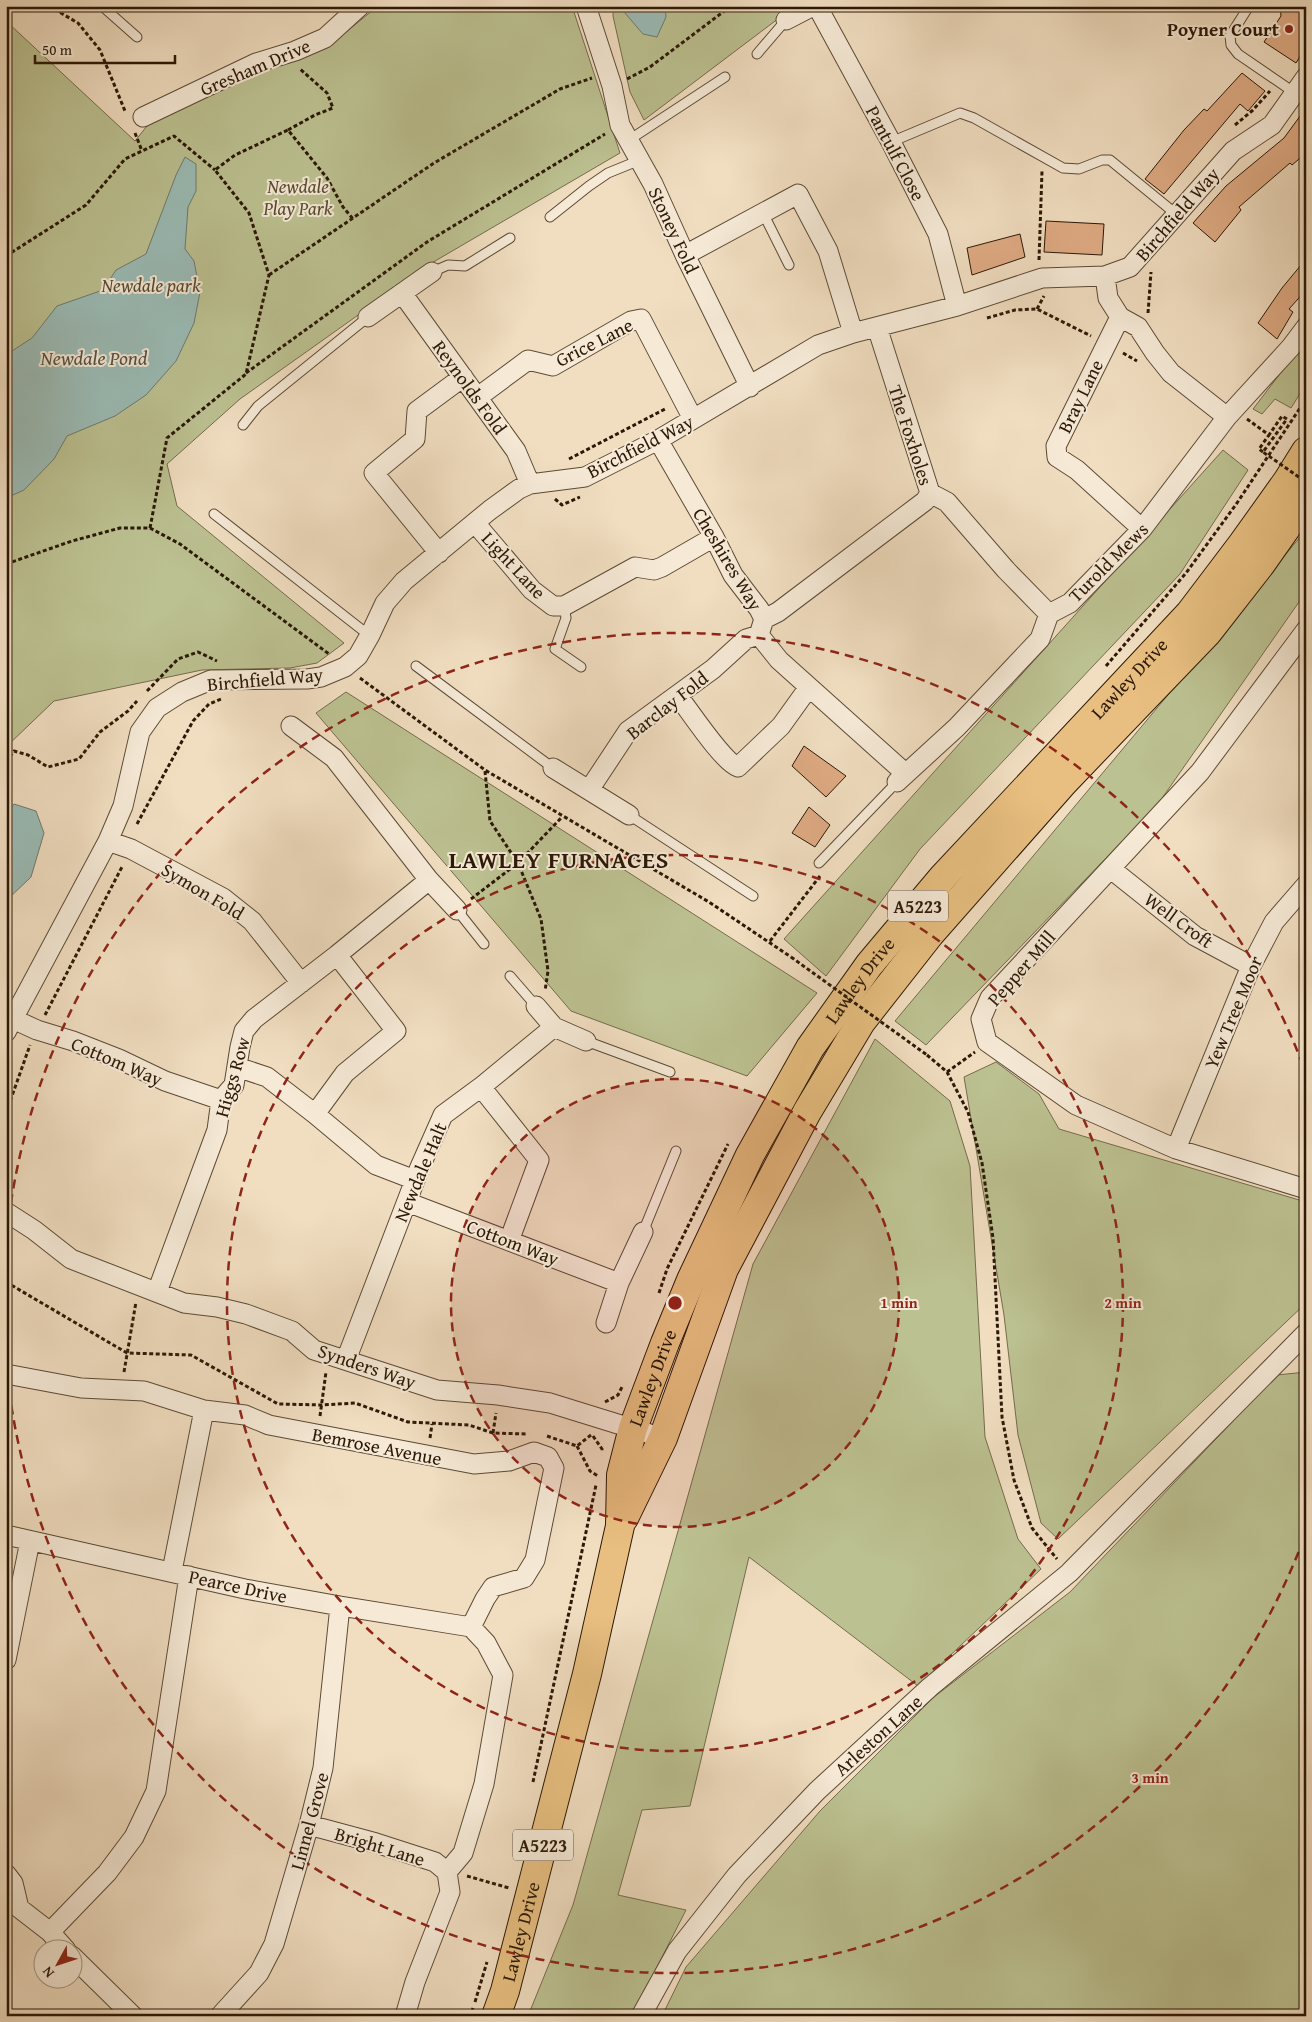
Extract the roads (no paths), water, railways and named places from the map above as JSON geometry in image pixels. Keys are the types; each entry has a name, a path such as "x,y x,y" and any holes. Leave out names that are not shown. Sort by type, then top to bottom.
{"main road":[{"name":"Lawley Drive","path":"496,2016 505,1991 587,1674 620,1526 621,1475 632,1428 691,1280 750,1155 810,1048 869,965 943,877 1190,612 1243,543 1288,480 1306,451"},
{"name":"Lawley Drive","path":"620,1526 663,1438 724,1268 807,1112 861,1022 930,934 1064,782 1208,632 1261,564 1306,500"}],"street":[{"name":"Gresham Drive","path":"135,121 256,63 295,52 325,38 360,6"},
{"name":"Stoney Fold","path":"586,6 609,78 620,125 653,184 685,255 750,387"},
{"path":"786,20 813,6"},
{"name":"Pantulf Close","path":"817,6 891,142 938,234 957,306"},
{"name":"Birchfield Way","path":"10,1025 108,840 123,806 140,732 157,708 182,692 211,680 321,678 345,666 358,656 385,603 404,580 505,500 530,484 586,477 658,440 818,345 853,332 957,306 1042,278 1105,276 1130,267 1232,150 1272,125 1306,77"},
{"path":"685,255 798,194 828,251 853,332"},
{"path":"368,316 432,272"},
{"path":"1105,276 1108,298 1120,317 1138,326 1154,353 1171,372 1227,417"},
{"name":"Reynolds Fold","path":"402,293 516,451 530,484"},
{"name":"Bray Lane","path":"1120,317 1056,446 1057,457 1077,470 1142,529"},
{"name":"Grice Lane","path":"478,397 528,360 554,366 631,321 641,319 693,419"},
{"name":"The Foxholes","path":"877,327 930,493 946,502 1006,570 1049,614"},
{"name":"Turold Mews","path":"901,777 957,727 1040,639 1049,614 1070,603 1142,529 1227,417 1291,347 1306,327"},
{"path":"439,553 374,473 415,439 417,411 463,377"},
{"name":"Cheshires Way","path":"658,440 734,575 759,609 761,627 779,660 901,777"},
{"name":"Barclay Fold","path":"590,790 628,731 713,669 746,638 778,612 925,501 930,493"},
{"name":"Light Lane","path":"475,523 532,590 553,606 564,606 634,567 654,570 662,567 714,537"},
{"name":"Pepper Mill","path":"1176,1149 1076,1105 986,1042 981,1019 990,998 1200,772 1306,630"},
{"path":"678,696 724,756 733,766 738,767 781,726 809,687"},
{"path":"291,726 334,758 429,880 457,910"},
{"path":"553,768 629,815"},
{"name":"Symon Fold","path":"108,840 132,849 223,898 252,921 301,983"},
{"name":"Well Croft","path":"1111,869 1195,936 1250,966"},
{"name":"Higgs Row","path":"149,1290 217,1130 221,1100 234,1085 244,1031 254,1019 337,955 429,880"},
{"name":"Yew Tree Moor","path":"1176,1149 1250,966 1274,922 1306,885"},
{"path":"315,1114 344,1073 396,1031 337,955"},
{"path":"544,1015 586,1041"},
{"name":"Newdale Halt","path":"338,1357 407,1202 443,1115 481,1087 544,1015"},
{"name":"Cottom Way","path":"10,1025 37,1030 73,1041 165,1081 221,1100"},
{"path":"237,1067 266,1078 315,1114 376,1164 415,1180"},
{"path":"481,1087 539,1160 509,1241"},
{"path":"1176,1149 1306,1189"},
{"name":"Cottom Way","path":"407,1202 619,1283"},
{"name":"Synders Way","path":"6,1212 34,1230 70,1259 184,1303 217,1307 246,1314 292,1331 314,1350 437,1390 498,1394 550,1403 663,1438"},
{"path":"606,1323 619,1283 642,1232"},
{"name":"Arleston Lane","path":"641,2016 677,1951 737,1875 816,1791 930,1687 1069,1573 1306,1333"},
{"name":"Bemrose Avenue","path":"6,1374 80,1388 144,1392 204,1410 245,1415 269,1425 474,1464 509,1461 534,1452 548,1457 554,1468 535,1560 524,1578 493,1587 471,1626"},
{"path":"50,1932 108,1873 134,1837 156,1791 180,1574 204,1410"},
{"name":"Pearce Drive","path":"6,1535 245,1589 471,1626"},
{"path":"6,1660 30,1540"},
{"name":"Linnel Grove","path":"220,2016 259,1973 274,1944 309,1825 324,1768 340,1606"},
{"path":"405,2016 414,1982 450,1892 447,1872 463,1853 484,1784 503,1675 486,1644 471,1626"},
{"name":"Bright Lane","path":"309,1825 376,1843 435,1862 447,1872"},
{"path":"6,1874 13,1883 12,1912 50,1932 57,1940"},
{"path":"82,1966 133,2016"}],"lane":[{"path":"102,6 137,37"},
{"path":"1249,6 1230,36 1232,45 1238,54 1295,93"},
{"path":"757,54 786,20"},
{"path":"620,125 629,140 725,77"},
{"path":"891,142 960,113 974,118 1063,168 1079,169 1102,160 1110,160 1176,214"},
{"path":"550,217 608,173 640,160"},
{"path":"764,213 789,265"},
{"path":"432,272 448,265 465,266 510,238"},
{"path":"243,425 258,406 368,316"},
{"path":"214,514 361,629 370,634"},
{"path":"564,606 566,618 555,649 581,667"},
{"path":"416,666 553,768"},
{"path":"819,863 901,777"},
{"path":"629,815 753,896"},
{"path":"457,910 484,944"},
{"path":"510,976 544,1015"},
{"path":"586,1041 670,1072"},
{"path":"642,1232 676,1150"}],"water":[{"path":"625,6 665,6 666,17 657,37 643,34 625,13"},
{"name":"Newdale Pond","path":"185,157 196,164 196,191 188,207 185,249 194,261 200,292 194,323 176,361 146,395 115,416 67,436 54,459 24,490 6,498 6,355 32,338 57,306 103,290 116,270 146,254 176,175"},
{"path":"14,804 36,811 44,833 31,877 7,900 6,814"}],"place":[{"name":"Poyner Court","path":"1289,29"}],"district":[{"name":"LAWLEY FURNACES","path":"559,859"}],"park label":[{"name":"Newdale Play Park","path":"298,197"},
{"name":"Newdale park","path":"151,285"}]}
